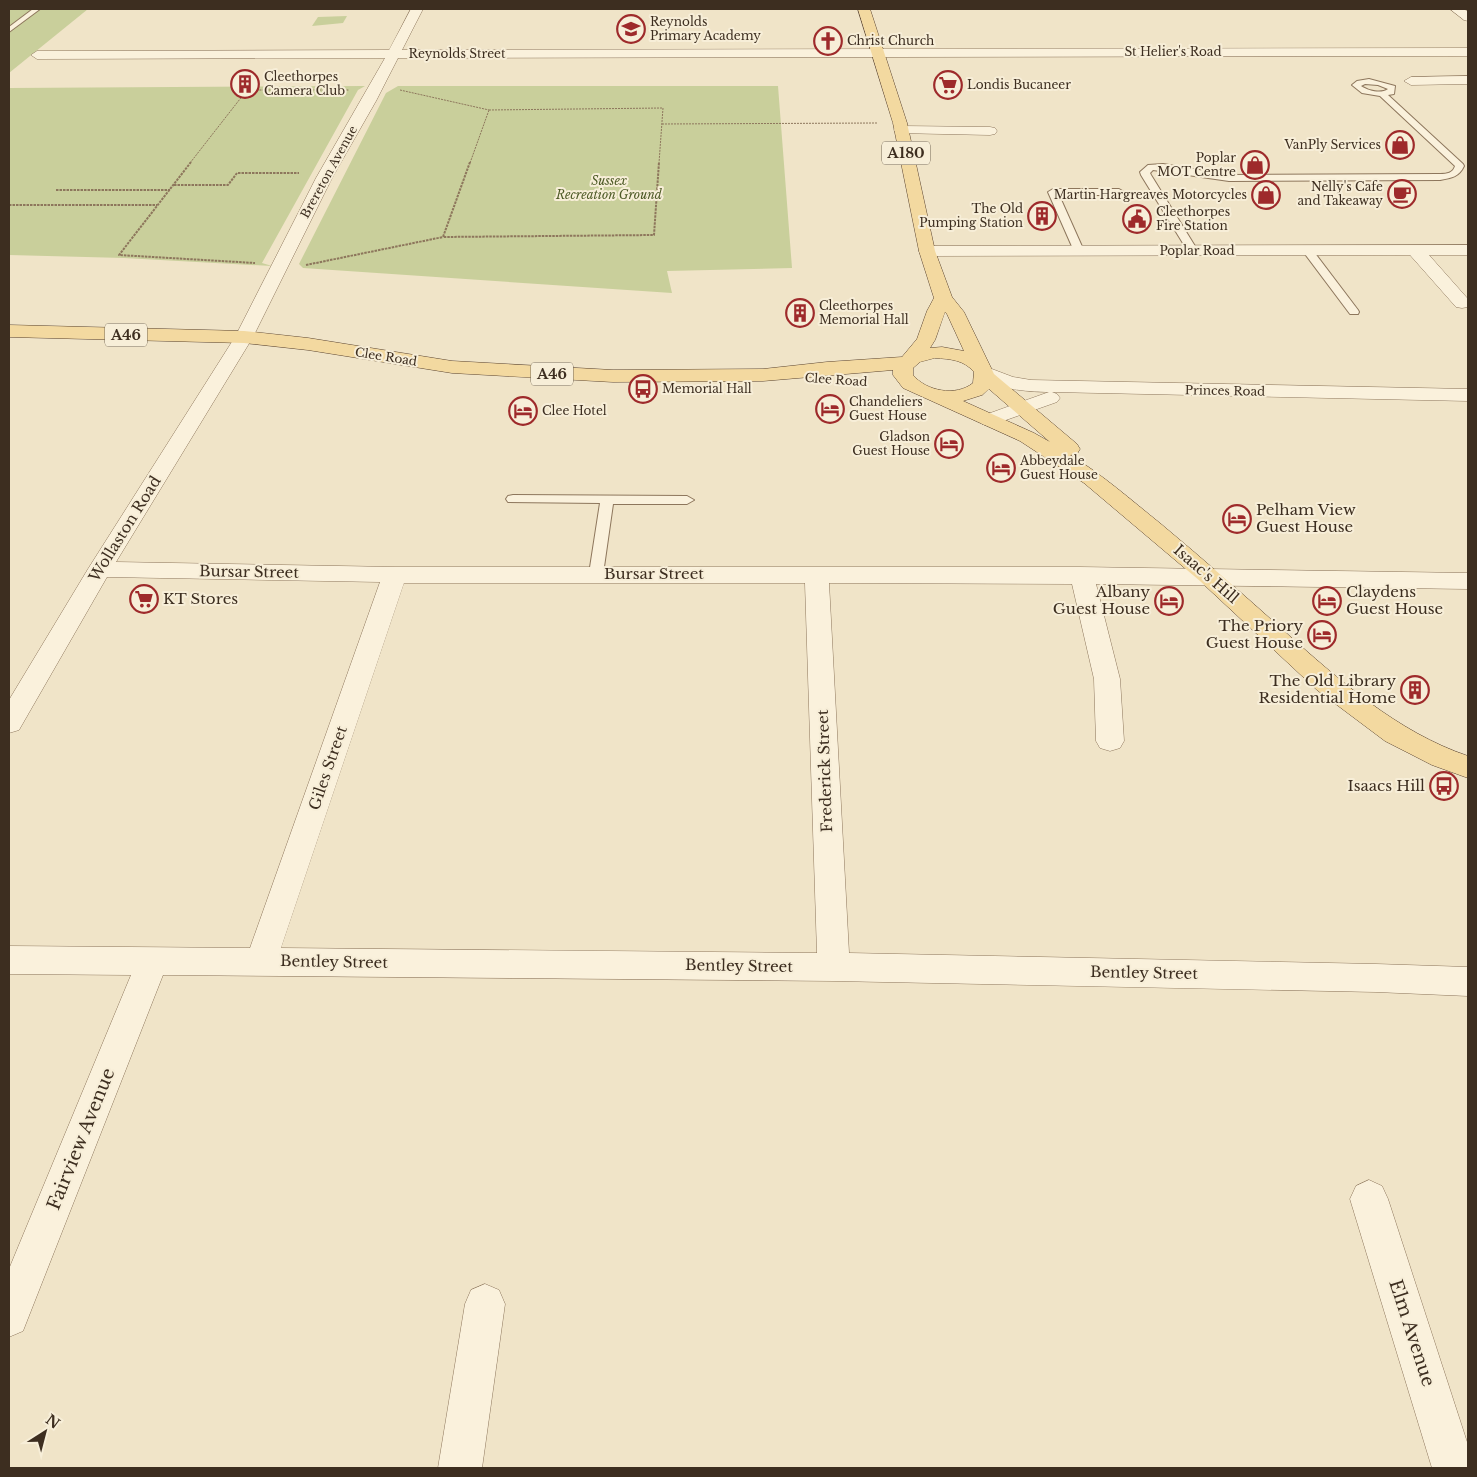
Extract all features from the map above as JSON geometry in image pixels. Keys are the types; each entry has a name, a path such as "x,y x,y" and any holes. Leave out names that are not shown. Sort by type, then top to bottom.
{"main road":[{"name":"A180","path":"864,9 901,127 927,251 944,298 955,312 984,372"},
{"path":"909,385 903,378 901,370 926,340 936,311 944,298"},
{"name":"Clee Road","path":"9,331 244,337 308,344 452,367 519,372 657,377 763,375 909,385"},
{"name":"A46","path":"908,361 935,352 949,353 974,361 984,372 984,383 979,389 970,393 946,396 933,395 909,385"},
{"name":"Clee Road","path":"763,375 908,361"},
{"name":"Isaac's Hill","path":"984,372 1069,449 1092,478"},
{"name":"Isaac's Hill","path":"933,395 1027,437 1092,478 1208,576 1326,683 1388,728 1442,758 1468,767"}],"street":[{"name":"Brereton Avenue","path":"244,337 327,174 375,90 417,9"},
{"path":"1456,9 1468,17"},
{"name":"Reynolds Street","path":"37,55 877,52"},
{"name":"St Helier's Road","path":"877,52 1468,52"},
{"path":"1451,80 1468,96"},
{"path":"1411,81 1468,80"},
{"path":"901,127 990,131"},
{"path":"1415,250 1462,303"},
{"name":"Poplar Road","path":"927,251 1468,250"},
{"name":"Wollaston Road","path":"9,723 100,569 244,337"},
{"name":"Princes Road","path":"984,372 1008,382 1031,386 1468,395"},
{"path":"989,420 1057,396 1093,388"},
{"name":"Bursar Street","path":"100,569 395,575 817,574 1208,576 1468,582"},
{"name":"Frederick Street","path":"817,574 834,967"},
{"name":"Giles Street","path":"261,961 395,575"},
{"path":"1080,575 1086,588 1107,679 1110,741"},
{"name":"Bentley Street","path":"9,960 834,967 1366,978 1468,982"},
{"name":"Fairview Avenue","path":"9,1317 153,961"},
{"name":"Elm Avenue","path":"1369,1199 1454,1468"},
{"path":"460,1468 485,1304"}],"lane":[{"path":"9,30 37,9"},
{"path":"1193,251 1146,175 1145,172 1151,167 1242,178 1440,177 1452,175 1458,171 1460,166 1382,94"},
{"path":"1079,251 1053,192 1119,192"},
{"path":"1307,250 1354,312"},
{"path":"513,499 687,500"},
{"path":"596,574 607,499"}],"path":[{"path":"247,90 401,91 489,110 662,108 654,235 443,237 310,265 280,265 119,255 247,90"},
{"path":"443,237 489,110"},
{"path":"662,124 901,127"},
{"path":"174,185 228,185 237,172 327,174"},
{"path":"56,190 170,190"},
{"path":"9,205 158,205"}],"green space":[{"path":"9,9 88,9 9,73"},
{"path":"347,16 343,23 312,26 318,17"},
{"path":"365,86 358,90 262,263 272,266 124,258 9,255 9,88"},
{"name":"Sussex Recreation Ground","path":"398,86 778,86 792,268 667,271 672,293 303,268 299,264 386,93"}],"place":[{"name":"Reynolds Primary Academy","path":"631,29"},
{"name":"Christ Church","path":"828,41"},
{"name":"Cleethorpes Camera Club","path":"245,84"},
{"name":"Londis Bucaneer","path":"948,85"},
{"name":"VanPly Services","path":"1400,145"},
{"name":"Poplar MOT Centre","path":"1255,165"},
{"name":"Nelly's Cafe and Takeaway","path":"1402,194"},
{"name":"Martin Hargreaves Motorcycles","path":"1266,195"},
{"name":"The Old Pumping Station","path":"1042,216"},
{"name":"Cleethorpes Fire Station","path":"1137,219"},
{"name":"Cleethorpes Memorial Hall","path":"800,313"},
{"name":"Memorial Hall","path":"643,389"},
{"name":"Chandeliers Guest House","path":"830,409"},
{"name":"Clee Hotel","path":"523,411"},
{"name":"Gladson Guest House","path":"949,444"},
{"name":"Abbeydale Guest House","path":"1001,468"},
{"name":"Pelham View Guest House","path":"1237,519"},
{"name":"KT Stores","path":"144,599"},
{"name":"Albany Guest House","path":"1169,601"},
{"name":"Claydens Guest House","path":"1327,601"},
{"name":"The Priory Guest House","path":"1322,635"},
{"name":"The Old Library Residential Home","path":"1415,690"},
{"name":"Isaacs Hill","path":"1444,786"}]}
